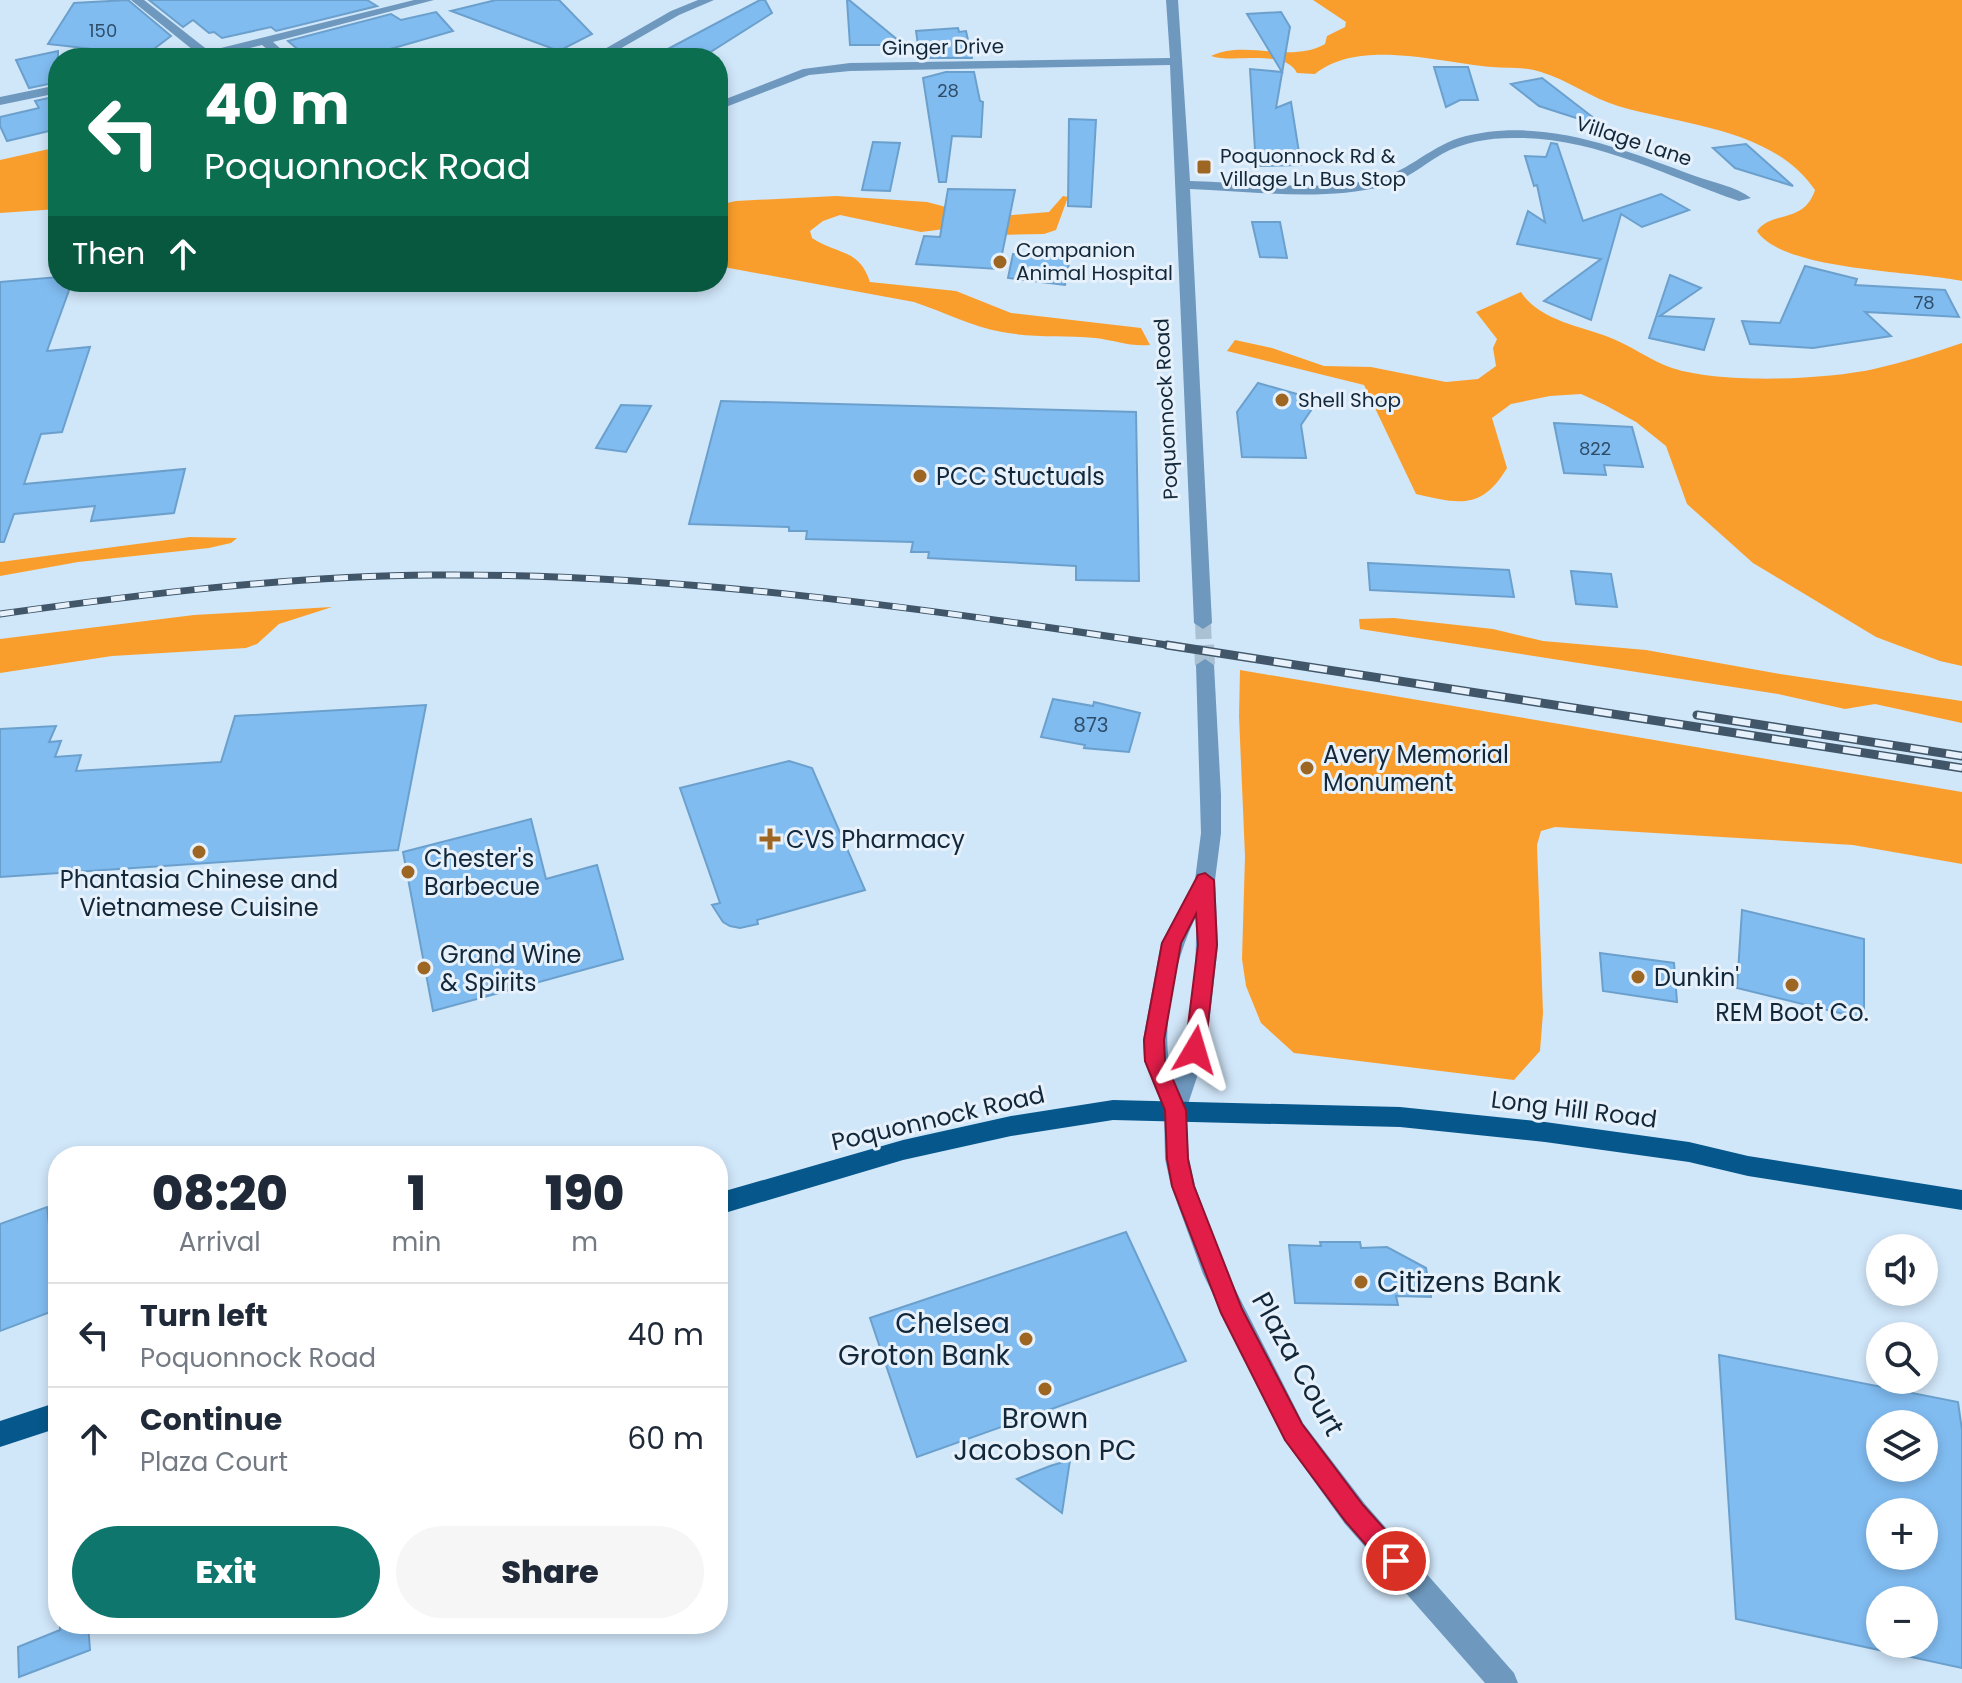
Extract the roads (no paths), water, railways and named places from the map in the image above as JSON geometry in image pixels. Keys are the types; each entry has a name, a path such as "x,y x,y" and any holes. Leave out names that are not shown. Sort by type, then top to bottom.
{"main road":[{"name":"Poquonnock Road","path":"728,1201 903,1150 1011,1126 1113,1110 1175,1110"},
{"name":"Long Hill Road","path":"1175,1110 1400,1117 1545,1132 1689,1152 1748,1166 1962,1200"},
{"path":"0,1434 48,1418"}],"street":[{"path":"137,0 191,48"},
{"path":"237,48 428,0"},
{"path":"613,48 675,13 708,0"},
{"name":"Poquonnock Road","path":"1172,0 1185,185 1187,298 1203,623"},
{"path":"265,41 273,48"},
{"name":"Ginger Drive","path":"728,102 777,82 821,70 1176,61"},
{"path":"0,101 48,91"},
{"name":"Village Lane","path":"1185,185 1323,188 1376,183 1399,176 1439,151 1468,140 1498,135 1542,135 1586,143 1744,198"},
{"path":"1175,1110 1195,1046 1207,945 1205,880 1211,833 1211,795 1205,665"},
{"path":"1175,1110 1155,1061 1154,1040 1172,943 1205,880"},
{"name":"Plaza Court","path":"1175,1110 1177,1159 1188,1201 1232,1313 1294,1432 1355,1514 1504,1683"}],"tunnel":[{"path":"1203,623 1204,647"},
{"path":"1204,645 1205,665"}],"railway":[{"path":"0,614 162,593 325,579 528,576 621,580 808,596 1179,647"},
{"path":"1167,645 1179,647"},
{"path":"1179,647 1962,768"},
{"path":"1697,715 1962,756"}],"place":[{"name":"Poquonnock Rd & Village Ln Bus Stop","path":"1204,167"},
{"name":"Companion Animal Hospital","path":"1000,262"},
{"name":"Shell Shop","path":"1282,400"},
{"name":"PCC Stuctuals","path":"920,476"},
{"name":"Avery Memorial Monument","path":"1307,768"},
{"name":"CVS Pharmacy","path":"770,839"},
{"name":"Phantasia Chinese and Vietnamese Cuisine","path":"199,852"},
{"name":"Chester's Barbecue","path":"408,872"},
{"name":"Grand Wine & Spirits","path":"424,968"},
{"name":"Dunkin'","path":"1638,977"},
{"name":"REM Boot Co.","path":"1792,985"},
{"name":"Citizens Bank","path":"1361,1282"},
{"name":"Chelsea Groton Bank","path":"1026,1339"},
{"name":"Brown Jacobson PC","path":"1045,1389"}]}
